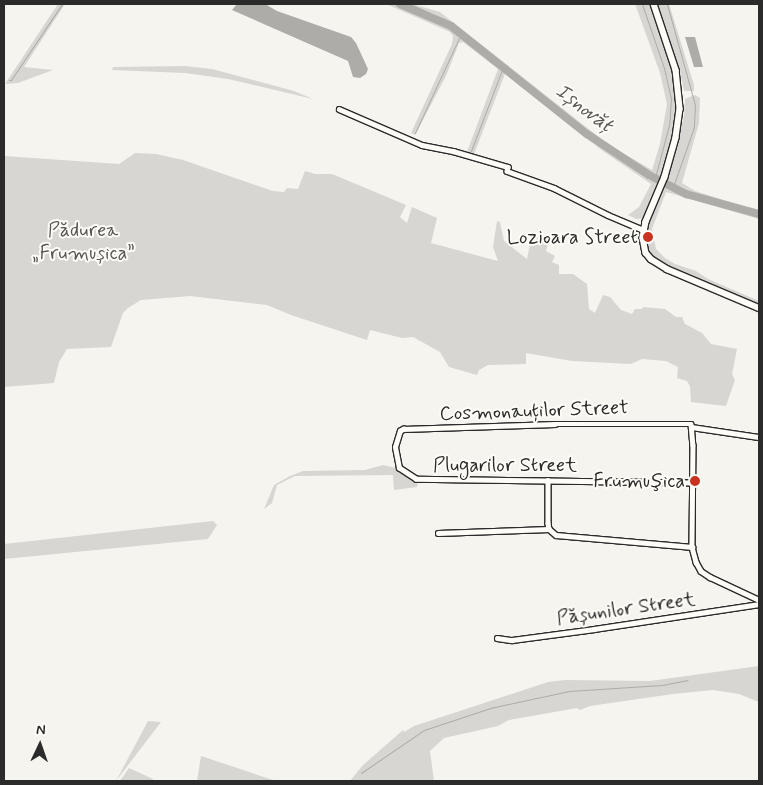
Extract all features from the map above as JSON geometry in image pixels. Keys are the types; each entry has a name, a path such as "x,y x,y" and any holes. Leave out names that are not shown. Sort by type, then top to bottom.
{"street":[{"path":"654,4 676,70 680,97 679,122 664,177 644,230 646,253 657,264 759,308"},
{"path":"339,109 422,145 453,150 508,167 507,171 554,188 608,215 644,230"},
{"name":"Cosmonauților Street","path":"394,452 397,438 403,430 555,424 692,426"},
{"path":"759,437 692,426 692,547 696,562 701,571 759,602"},
{"name":"Plugarilor Street","path":"394,452 399,468 416,479 692,482"},
{"path":"548,480 549,529"},
{"path":"438,533 549,529 556,535 692,547"},
{"name":"Pășunilor Street","path":"497,638 512,640 594,629 759,602"}],"green space":[{"path":"58,4 65,4 24,67 53,70 18,83 5,84"},
{"path":"386,4 412,4 440,12 609,145 652,170 660,144 667,104 660,73 635,4 651,4 673,70 677,100 673,135 662,173 645,218 636,219 628,215 639,207 651,184 600,149 505,74 474,154 467,152 498,69 463,42 459,43 446,76 415,135 411,133 452,44 453,36 450,32"},
{"path":"657,4 669,4 694,85 694,91 684,91 680,71"},
{"path":"185,66 212,69 294,91 313,99 228,79 185,73 112,70 113,67"},
{"path":"695,95 700,98 699,123 682,183 695,191 759,211 759,219 666,192 652,229 656,249 675,264 696,271 708,279 759,301 759,306 662,264 649,254 646,245 647,228 668,178 684,116 685,99"},
{"name":"Pădurea „Frumușica”","path":"135,153 156,154 183,160 273,191 284,192 287,188 298,189 305,171 315,174 332,174 406,205 400,217 407,223 412,207 437,218 431,243 498,261 493,247 497,221 500,222 504,241 527,259 532,234 548,244 546,251 555,256 552,262 559,265 559,274 573,274 587,284 589,309 595,313 603,295 610,297 621,310 632,314 635,309 642,309 643,307 665,309 676,317 682,317 685,324 702,333 711,344 737,349 732,374 735,380 726,406 691,402 690,386 687,381 677,378 678,367 666,361 642,359 631,364 572,361 526,353 526,364 488,365 479,370 477,375 449,367 440,352 413,337 402,338 370,330 367,340 291,315 267,305 190,296 141,300 128,308 123,313 111,347 67,349 59,362 54,383 4,387 4,156 119,164"},
{"path":"383,465 396,468 406,477 418,482 417,487 394,490 393,475 295,476 277,485 272,503 264,509 274,485 303,471 365,470"},
{"path":"213,521 217,525 208,539 4,559 4,544"},
{"path":"759,666 759,702 739,694 713,690 590,706 580,710 577,708 509,720 498,726 444,738 430,751 434,781 350,781 362,766 403,730 404,732 414,726 548,682 565,680 650,681"},
{"path":"148,721 161,722 116,781"},
{"path":"201,756 276,781 197,781"},
{"path":"129,768 153,779 152,781 120,781"}],"shaded area":[{"path":"237,4 265,4 277,11 351,37 356,43 368,69 366,74 360,78 353,77 348,61 232,10"},
{"path":"685,37 695,37 703,67 694,67"}],"waterway":[{"path":"9,80 11,80 62,4"},
{"name":"Ișnovăț","path":"400,4 451,26 587,134 649,175 686,194 759,214"},
{"path":"642,4 664,68 671,99 669,125 655,178"},
{"path":"667,4 695,105 694,127 673,187"},
{"path":"415,133 461,34"},
{"path":"471,151 503,67"},
{"path":"361,773 424,730 490,708 569,691 662,685 688,680"}],"place":[{"name":"Lozioara Street","path":"648,237"},
{"name":"Frumuşica","path":"695,481"}]}
